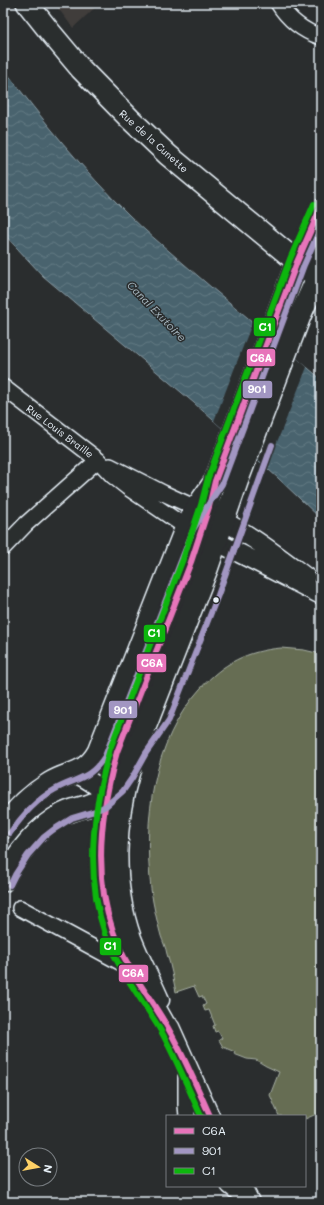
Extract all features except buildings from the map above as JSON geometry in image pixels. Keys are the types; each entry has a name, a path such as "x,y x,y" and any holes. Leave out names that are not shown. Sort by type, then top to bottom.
{"main road":[{"name":"Rue de la Cunette","path":"27,3 81,69 168,155 297,262 320,276"},
{"path":"3,828 22,806 41,789 52,782 75,773 92,762 101,746 201,534 209,514 215,481 297,262"},
{"path":"3,881 15,858 30,841 54,819 70,810 92,804 106,796 125,777 134,758 203,580 201,534 209,514 237,482 300,316 320,276"}],"street":[{"path":"278,3 286,14 297,24 311,33 321,37"},
{"path":"297,262 321,207"},
{"path":"320,276 314,265 314,252 321,231"},
{"name":"Rue Louis Braille","path":"3,387 98,460 113,476 127,487 174,520 201,534"},
{"path":"3,548 26,524 98,460"},
{"name":"Rue Louis Braille","path":"98,460 163,493 209,514"},
{"path":"209,514 257,540 321,589"},
{"path":"210,1115 174,1039 158,995 115,938 107,911 103,883 102,839 106,796 117,752 201,534 321,595"},
{"path":"134,758 125,793 120,831 119,866 124,909 132,938 137,967"},
{"path":"75,773 92,781 103,791 115,810 120,831"},
{"path":"62,814 79,814 88,816 95,822 102,839"},
{"path":"20,908 137,967"},
{"path":"186,1065 187,1115"},
{"path":"230,1187 249,1202"},
{"path":"242,1187 249,1202"}],"shaded area":[{"path":"54,3 100,3 73,28"}],"green space":[{"path":"281,648 304,650 321,654 321,1112 306,1119 306,1115 279,1115 270,1095 279,1072 256,1060 247,1059 234,1054 235,1052 223,1047 219,1040 222,1038 218,1031 215,1032 213,1026 215,1025 209,1010 205,1011 203,1006 206,1004 202,996 199,997 194,986 176,992 170,963 161,936 151,889 149,863 150,809 154,783 161,757 171,733 184,710 200,689 218,672 227,665 246,655"}],"water":[{"name":"Canal Exutoire","path":"3,68 63,144 129,215 195,273 321,379 321,519 278,478 194,403 43,276 3,233"}],"pier":[{"path":"253,321 307,367 267,467 214,421"}],"transit line":[{"name":"C1","path":"201,1115 177,1062 161,1031 123,972 105,934 99,912 93,865 96,818 99,794 110,749 183,559 201,505 208,478 290,259 314,204"},
{"name":"C6A","path":"210,1115 174,1039 131,970 113,931 103,887 101,864 103,819 111,774 117,752 191,562 209,507 215,481 297,262 321,207"},
{"name":"901","path":"10,833 24,815 47,794 82,778 94,770 105,756 193,530 222,484 304,265 321,227"},
{"name":"901","path":"10,885 28,855 44,837 72,818 106,806 123,791 146,753 169,720 218,595 272,445"}]}
